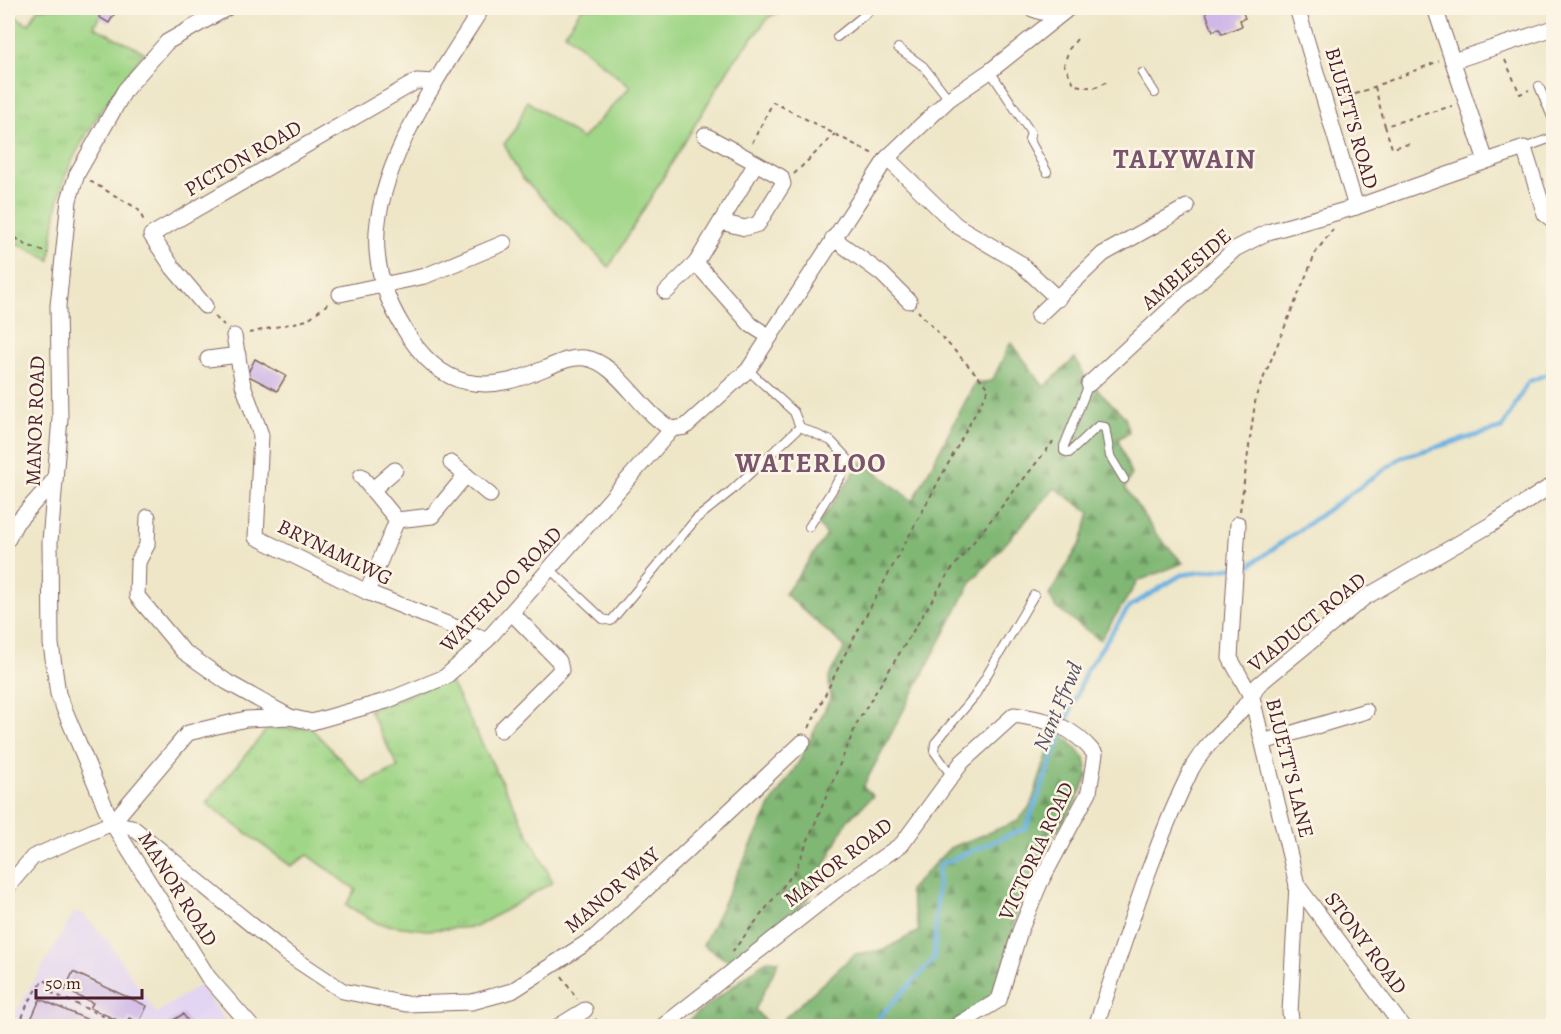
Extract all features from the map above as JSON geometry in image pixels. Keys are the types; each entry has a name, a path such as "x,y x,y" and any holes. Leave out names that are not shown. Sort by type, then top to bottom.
{"street":[{"name":"MANOR ROAD","path":"227,8 167,42 125,90 77,174 69,200 58,306 60,418 50,542 51,644 58,694 112,823 208,976 250,1026"},
{"path":"482,8 435,82 403,140 381,204 377,249 383,286 412,343 435,368 465,382 492,385 522,378 566,360 585,358 604,366 659,423 672,429"},
{"path":"1030,8 1041,12 1065,11"},
{"name":"BLUETT'S ROAD","path":"1297,8 1356,207"},
{"path":"1435,8 1486,161"},
{"name":"WATERLOO ROAD","path":"112,823 188,733 246,719 290,717 312,722 386,701 445,677 487,640 512,613 672,429 685,427 747,370 887,158 949,99 990,71 1065,11"},
{"path":"1453,61 1554,28"},
{"name":"PICTON ROAD","path":"151,235 417,81 435,82"},
{"path":"705,135 781,177 783,184 758,224 745,228 721,222"},
{"path":"1524,148 1545,214 1554,221"},
{"name":"AMBLESIDE","path":"1089,384 1235,249 1268,232 1356,207 1524,148"},
{"path":"887,158 956,225 1020,262 1058,299"},
{"path":"666,291 696,263 721,222 750,159"},
{"path":"1038,316 1103,254 1187,207"},
{"path":"151,235 173,268 205,306"},
{"path":"833,238 882,274 909,301"},
{"path":"340,294 425,276 504,243"},
{"path":"696,263 751,325 770,337"},
{"name":"BRYNAMLWG","path":"234,336 243,385 261,435 256,537 367,592 487,640"},
{"path":"208,359 238,355"},
{"path":"451,463 490,495"},
{"path":"372,490 396,470"},
{"path":"397,520 432,516 466,475"},
{"path":"361,476 397,520"},
{"path":"8,539 16,523 55,479"},
{"name":"VIADUCT ROAD","path":"1096,1026 1150,870 1192,769 1210,741 1252,698 1258,685 1364,598 1492,524 1554,484"},
{"path":"148,517 147,545 138,562 137,596 183,651 227,682 290,717"},
{"path":"367,592 397,520"},
{"name":"BLUETT'S LANE","path":"1238,524 1230,658 1252,698 1297,885 1290,1012 1292,1026"},
{"path":"501,730 554,680 561,670 559,661 512,613"},
{"path":"1263,742 1366,711"},
{"name":"MANOR ROAD","path":"663,1026 841,886 902,844 951,774 985,739 1014,715 1048,719 1055,723"},
{"name":"VICTORIA ROAD","path":"956,1026 999,1000 1020,931 1040,883 1089,792 1095,754 1080,736 1055,723"},
{"name":"MANOR WAY","path":"112,823 132,827 286,952 343,991 406,1004 472,1002 512,991 594,938 803,742"},
{"path":"8,886 33,857 112,823"},
{"name":"STONY ROAD","path":"1297,885 1402,1026"},
{"path":"559,1026 585,1010"}],"lane":[{"path":"837,37 873,8"},
{"path":"898,48 923,66 949,99"},
{"path":"990,71 1031,133 1029,140 1047,172"},
{"path":"1142,73 1155,93"},
{"path":"1539,86 1554,122"},
{"path":"1524,148 1554,137"},
{"path":"747,370 794,412 801,427 831,441 848,459 846,468 809,527"},
{"name":"AMBLESIDE","path":"1089,384 1064,451 1069,453 1098,426 1105,427 1110,456 1124,479"},
{"path":"551,570 603,619 611,621 696,519 731,491 801,427"},
{"path":"951,774 934,751 935,742 974,697 1034,595"}],"path":[{"path":"1077,39 1069,49 1064,65 1075,85 1094,88 1106,82"},
{"path":"1499,46 1520,94 1539,86"},
{"path":"1327,106 1446,58 1453,61"},
{"path":"1375,87 1392,148 1409,144"},
{"path":"750,159 773,102 878,156 887,158"},
{"path":"1385,126 1467,102"},
{"path":"783,184 835,134"},
{"path":"77,174 138,209 151,235"},
{"path":"1238,524 1256,396 1316,252 1338,222"},
{"path":"8,232 24,244 62,256"},
{"path":"205,306 234,336 307,320 340,294"},
{"path":"803,742 843,658 989,388 909,301"},
{"path":"725,961 795,871 858,721 948,574 1055,440"},
{"path":"19,1026 27,1005 43,980 55,985 52,993 127,1026 130,1023 139,1026"}],"shaded area":[{"path":"78,912 83,914 107,940 156,1013 200,985 229,1026 8,1026 72,916"}],"green space":[{"path":"38,8 104,8 94,27 144,52 95,121 65,176 54,224 50,260 8,239 8,13 29,24"},
{"path":"582,8 787,8 769,17 731,65 609,267 521,176 504,144 516,129 527,101 582,139 630,87 565,33"},
{"path":"1011,342 1044,387 1075,358 1086,378 1125,417 1129,432 1118,439 1131,475 1125,488 1156,534 1183,563 1138,581 1100,640 1056,608 1049,595 1081,542 1090,513 1055,488 972,581 863,787 873,796 847,821 809,897 790,919 730,962 703,945 771,804 799,762 830,699 829,677 845,647 785,594 827,535 818,525 862,461 913,501 975,383 992,381"},
{"path":"449,679 553,882 476,927 427,930 379,924 346,905 356,890 308,855 291,866 206,803 267,729 311,728 364,784 398,767 369,710"},
{"path":"1056,727 1085,758 1088,776 1073,807 1043,851 1024,890 998,986 989,1002 948,1026 776,1026 855,954 883,950 919,931 909,890 950,848 1018,821 1031,805"},
{"path":"767,960 779,961 755,1010 770,1026 681,1026"}],"building":[{"path":"104,8 118,8 109,23 99,17"},
{"path":"1204,8 1241,8 1245,18 1240,20 1242,26 1222,34 1219,28 1213,31"},
{"path":"255,359 286,376 277,391 247,375"},
{"path":"73,972 147,1006 139,1023 129,1018 126,1024 90,1008 93,1003 65,990"},
{"path":"40,999 102,1026 35,1026 29,1024"},
{"path":"183,1014 191,1026 166,1025"}],"waterway":[{"name":"Nant Ffrwd","path":"871,1026 934,959 939,865 1026,828 1086,671 1129,607 1181,575 1250,565 1402,457 1502,428 1528,382 1554,371"}],"district":[{"name":"TALYWAIN","path":"1185,159"},
{"name":"WATERLOO","path":"811,463"}]}
